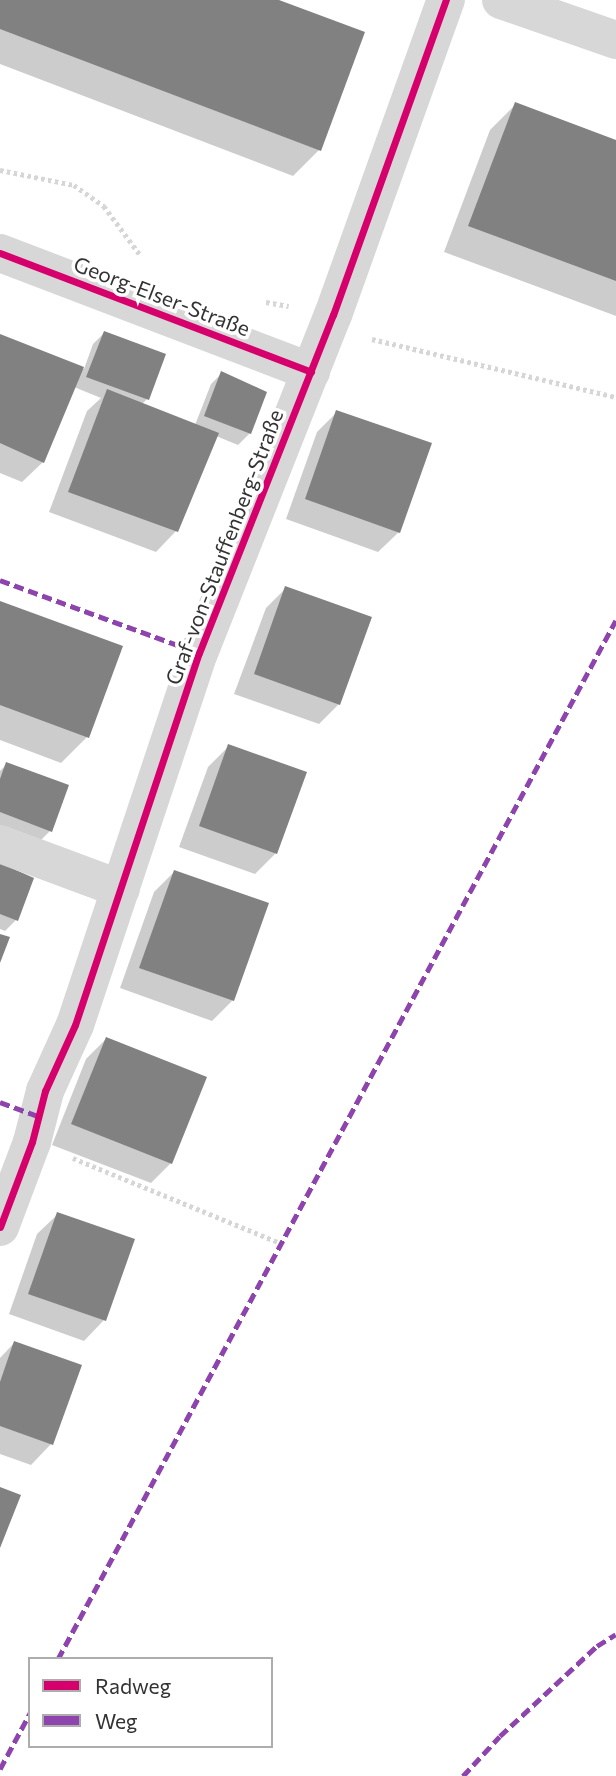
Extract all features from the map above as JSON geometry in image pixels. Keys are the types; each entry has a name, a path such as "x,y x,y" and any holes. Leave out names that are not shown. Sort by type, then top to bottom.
{"street":[{"name":"Graf-von-Stauffenberg-Straße","path":"0,1227 32,1142 45,1091 75,1025 199,653 331,322 446,0"},
{"path":"501,0 571,12 616,40"},
{"name":"Georg-Elser-Straße","path":"0,253 311,372"},
{"path":"0,844 121,889"}],"path":[{"path":"0,170 74,185 104,206 144,260"},
{"path":"262,301 331,322 616,397"},
{"path":"32,1142 280,1243"}],"building":[{"path":"0,0 279,0 365,32 321,151 0,29"},
{"path":"515,102 616,140 616,281 468,226"},
{"path":"104,331 166,354 149,400 86,377"},
{"path":"0,334 84,367 44,463 0,443"},
{"path":"221,371 267,392 251,434 204,416"},
{"path":"107,389 219,433 178,532 68,492"},
{"path":"336,410 432,443 400,533 305,499"},
{"path":"285,586 372,617 340,705 254,674"},
{"path":"0,601 123,646 89,738 0,705"},
{"path":"228,744 307,772 277,854 199,826"},
{"path":"6,762 69,785 52,832 0,812 0,779"},
{"path":"0,863 34,878 18,921 0,914"},
{"path":"174,870 269,903 234,1001 139,968"},
{"path":"0,934 10,937 0,963"},
{"path":"106,1037 207,1077 172,1164 71,1124"},
{"path":"57,1212 135,1239 106,1321 28,1294"},
{"path":"14,1341 82,1365 53,1445 0,1426 0,1382"},
{"path":"0,1487 21,1495 0,1548"}],"marked path":[{"path":"0,580 199,653"},
{"path":"59,1657 616,620"},
{"path":"0,1102 38,1116"},
{"path":"463,1776 500,1736 597,1646 616,1634"},
{"path":"0,1769 28,1717"}],"cycle path":[{"path":"0,1227 32,1142 45,1091 75,1025 199,653 333,315 446,0"},
{"path":"0,253 311,372"}]}
